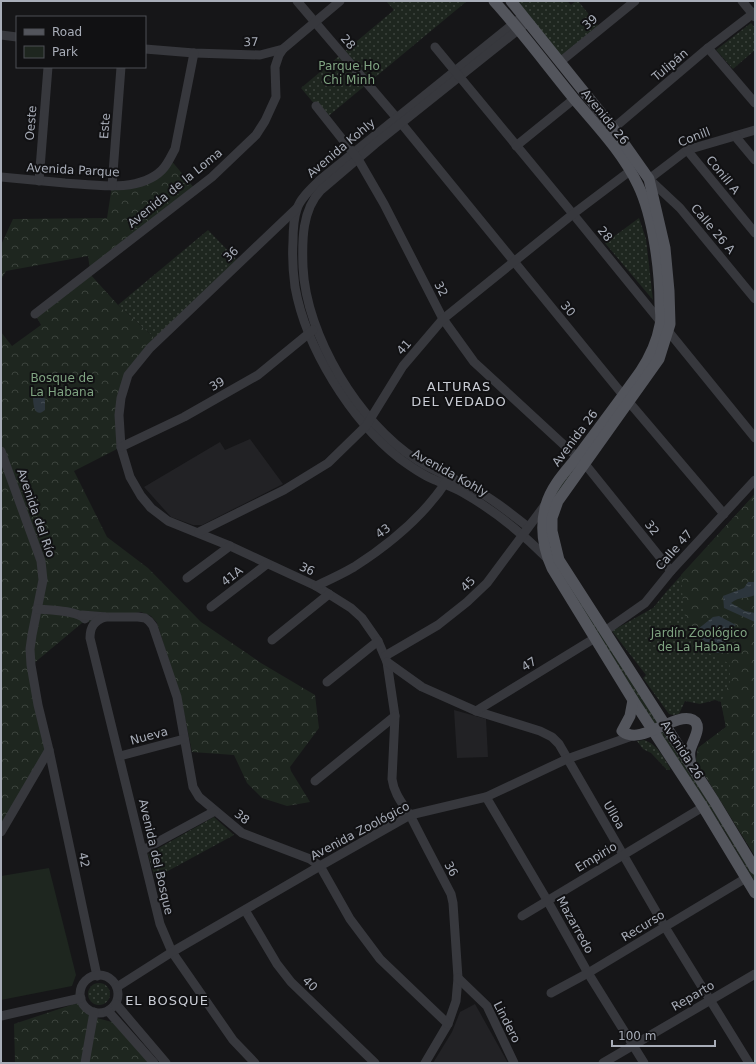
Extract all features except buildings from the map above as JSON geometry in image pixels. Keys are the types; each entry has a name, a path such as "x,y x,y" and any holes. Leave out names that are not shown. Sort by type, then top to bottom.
{"main road":[{"name":"Avenida 26","path":"494,1 574,99 609,132 639,185 652,231 664,328"},
{"name":"Avenida 26","path":"514,2 525,19 560,62 609,132 649,179 665,248 670,313 664,328 659,359 626,398 581,460 558,500 552,518 552,532 559,560 664,725 692,766 755,869"},
{"path":"630,171 639,178 644,180 649,179"},
{"name":"Avenida 26","path":"581,460 554,487 546,504 543,537 548,559 552,568 633,700 703,807 755,893"},
{"path":"633,700 624,736 654,730 683,719 696,722 698,726 697,733 689,757 692,766"}],"street":[{"name":"28","path":"297,1 399,120"},
{"name":"37","path":"146,49 194,53 260,55 283,49 340,1"},
{"name":"39","path":"560,62 635,1"},
{"path":"742,1 754,15"},
{"path":"504,12 514,2"},
{"name":"Tulipán","path":"609,132 708,48 754,15"},
{"name":"Avenida Kohly","path":"525,19 355,156 321,179 302,200 297,208 294,221 292,255 298,301 325,350 339,381 369,422 377,438 406,458 425,475 447,480 463,492 492,506 526,531 548,559"},
{"path":"1,35 16,37"},
{"name":"28","path":"434,47 573,214 664,328 755,438"},
{"path":"708,48 755,103"},
{"name":"Avenida de la Loma","path":"35,314 212,177 256,135 265,121 276,96 275,67 283,49"},
{"name":"Avenida Parque","path":"1,177 112,186 134,184 150,178 162,170 170,159 178,134 194,53"},
{"name":"Oeste","path":"38,181 48,68"},
{"name":"Este","path":"112,186 121,68"},
{"path":"516,146 574,99"},
{"name":"32","path":"316,106 355,156 384,204 443,320 474,362 581,460 671,571"},
{"name":"30","path":"399,120 626,398 724,514"},
{"name":"Conill","path":"649,179 687,150 755,130"},
{"path":"735,136 755,160"},
{"name":"Conill A","path":"687,150 755,233"},
{"name":"Avenida Kohly","path":"313,330 304,279 302,255 308,210 316,195 355,156"},
{"name":"41","path":"199,532 284,490 328,463 369,422 403,366 443,320 573,214 630,171"},
{"name":"Calle 26 A","path":"649,179 680,208 755,299"},
{"name":"36","path":"297,208 150,348 128,375 121,398 121,447 130,477 141,496 151,508 168,521 199,532 316,586 350,608 362,618 378,641 386,659 395,716 393,786 410,815 451,894 453,903 458,978 456,1001 448,1024 424,1063"},
{"path":"281,223 306,219"},
{"path":"294,279 304,279"},
{"name":"39","path":"121,447 184,417 258,374 313,330"},
{"name":"Avenida del Río","path":"1,451 41,561 43,580 30,649 31,665 38,705 49,750"},
{"name":"43","path":"316,586 354,567 405,530 427,506 447,480"},
{"name":"Calle 47","path":"605,631 640,607 755,480"},
{"name":"45","path":"386,659 438,625 467,602 486,583 546,504"},
{"path":"187,578 230,546"},
{"name":"41A","path":"212,607 267,564"},
{"path":"272,640 329,594"},
{"path":"37,609 82,615"},
{"name":"38","path":"82,615 138,617 145,618 150,622 153,626 177,697 193,787 198,797 242,833 310,859 320,866"},
{"name":"Avenida del Bosque","path":"82,615 88,622 90,638 160,924 172,952 232,1040 255,1063"},
{"path":"90,631 94,623 106,617"},
{"name":"47","path":"476,711 595,638"},
{"path":"327,682 378,641"},
{"name":"Ulloa","path":"386,659 422,687 476,711 540,730 552,737 559,744 665,927 711,1000 748,1063"},
{"path":"315,781 395,716"},
{"name":"Avenida Zoológico","path":"116,987 172,952 410,815 486,797 567,758 624,736"},
{"name":"Nueva","path":"120,756 184,739"},
{"path":"1,832 49,750"},
{"name":"42","path":"49,750 97,976"},
{"name":"Mazarredo","path":"486,797 588,973 644,1063"},
{"name":"Empirio","path":"522,916 703,807"},
{"path":"142,850 215,810"},
{"path":"320,866 350,919 380,960 448,1024"},
{"name":"Recurso","path":"551,993 588,973 746,878"},
{"name":"40","path":"244,910 277,964 290,982 375,1063"},
{"name":"Reparto","path":"603,1063 755,974"},
{"path":"97,976 112,980 116,987 118,998 116,1004 108,1011 99,1013 94,1012 86,1007 81,998 81,992 86,981 97,976"},
{"name":"Lindero","path":"458,978 487,1006 514,1063"},
{"path":"1,1016 81,998"},
{"path":"116,1004 166,1063"},
{"path":"108,1011 154,1063"},
{"path":"85,1063 94,1012"}],"shaded area":[{"path":"250,439 283,484 202,525 193,525 171,517 144,487 220,442 225,450"},
{"path":"454,710 486,719 488,757 457,758"},
{"path":"475,1004 508,1063 433,1063 452,1032 460,1012"}],"green space":[{"name":"Parque Ho Chi Minh","path":"386,1 467,1 326,118 301,88 394,10"},
{"path":"518,1 567,1 571,5 578,1 601,29 560,62 514,5"},
{"path":"751,23 755,28 755,50 733,69 716,50"},
{"path":"170,159 195,189 90,270 88,256 6,271 1,280 1,245 13,219 107,218 112,186 149,178"},
{"path":"639,218 646,239 653,300 605,243"},
{"path":"208,230 240,263 158,341 118,305"},
{"name":"Bosque de La Habana","path":"90,274 118,305 158,341 128,375 121,398 121,447 74,471 107,537 148,568 201,622 261,663 315,695 319,728 290,767 310,802 287,806 262,798 247,783 234,755 192,752 181,698 157,623 151,616 141,612 82,623 33,664 49,750 1,832 1,332 12,346 41,325 35,314"},
{"path":"624,400 625,401 555,498 549,515 548,527 550,545 556,562 660,725 656,727 557,569 552,559 547,539 548,519 550,509 558,489"},
{"name":"Jardín Zoológico de La Habana","path":"755,494 755,856 696,761 698,748 726,727 721,702 715,700 700,704 685,701 679,714 669,714 643,678 646,675 612,631 653,608"},
{"name":"Jardín Zoológico de La Habana","path":"755,494 755,856 696,761 698,748 726,727 721,702 730,682 730,664 703,649 694,640 684,613 681,575"},
{"path":"662,729 755,876 755,882 722,827 659,730"},
{"path":"644,740 649,742 659,751 670,770 667,770 651,753 643,749 637,741"},
{"path":"214,817 234,835 155,878 148,854"},
{"path":"49,868 76,975 72,986 1,1000 1,876"},
{"path":"99,983 107,986 110,994 107,1002 99,1005 91,1002 88,994 91,986"},
{"path":"77,1003 93,1017 116,1023 151,1063 15,1063 14,1024"}],"water":[{"path":"39,392 43,394 45,400 45,410 38,413 36,412 33,403 33,396"},
{"path":"748,582 755,582 755,595 737,599 731,603 745,611 755,613 755,622 724,608 723,596 744,588"},
{"path":"719,616 736,625 727,632 727,640 732,647 726,653 716,653 712,647 697,635 698,629 713,617"}],"district":[{"name":"ALTURAS DEL VEDADO","path":"459,394"},
{"name":"EL BOSQUE","path":"167,1000"}]}
